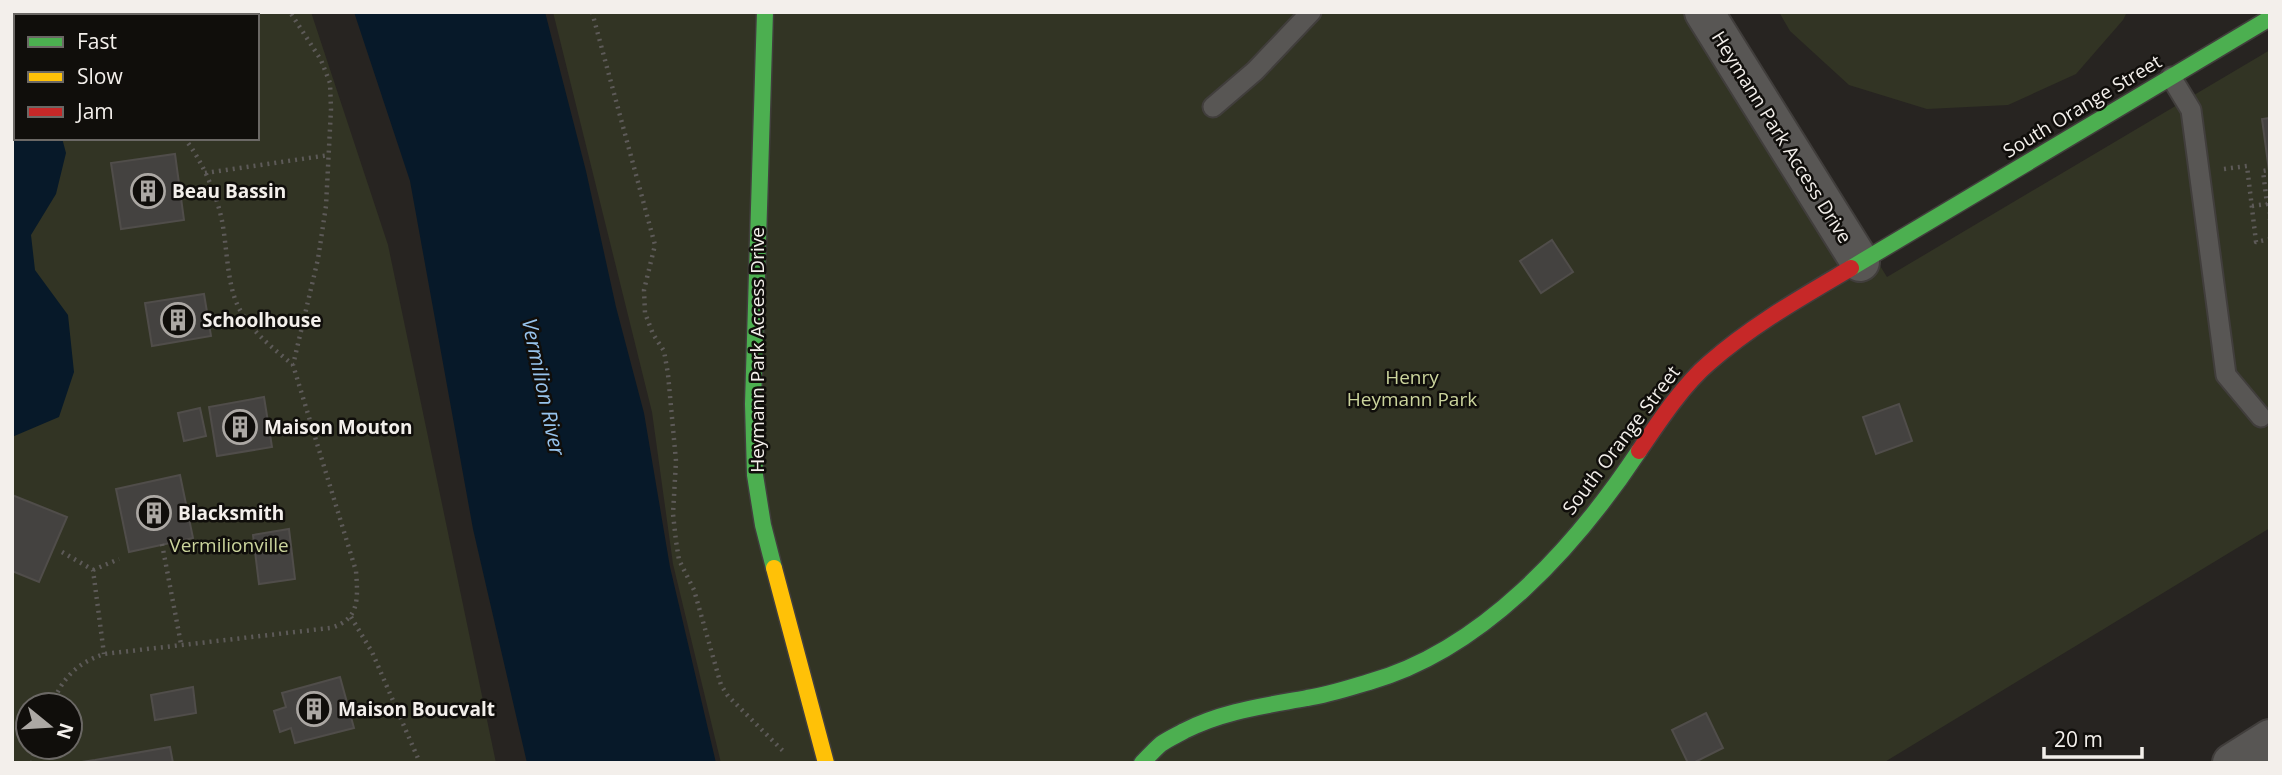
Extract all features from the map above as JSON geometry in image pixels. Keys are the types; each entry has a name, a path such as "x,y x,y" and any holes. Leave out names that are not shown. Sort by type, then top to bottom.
{"street":[{"name":"Heymann Park Access Drive","path":"765,12 752,404 755,475 763,525 826,763"},
{"name":"Heymann Park Access Drive","path":"1704,12 1860,262"},
{"name":"South Orange Street","path":"1142,763 1163,743 1202,722 1250,707 1310,698 1371,682 1414,667 1453,644 1508,603 1564,549 1613,490 1661,418 1707,364 1772,315 2270,18"},
{"path":"2232,763 2270,739"}],"lane":[{"path":"1213,107 1255,71 1311,12"},
{"path":"2171,77 2191,110 2225,375 2261,417"}],"path":[{"path":"59,691 67,675 86,660 104,654 330,628 351,617 358,597 356,572 293,365 318,259 326,206 330,155 330,83 321,60 290,12"},
{"path":"592,12 655,245 644,290 645,313 653,334 664,351 668,374 676,461 673,514 679,559 694,590 721,685 728,696 789,757"},
{"path":"185,140 205,173 222,220 225,250 237,305 259,336 293,365"},
{"path":"205,173 330,155"},
{"path":"2199,172 2247,166 2256,242 2270,240"},
{"path":"2252,206 2267,204 2263,171 2269,170"},
{"path":"2270,212 2270,220"},
{"path":"162,544 181,644"},
{"path":"62,552 93,570"},
{"path":"93,570 119,559"},
{"path":"93,570 104,654"},
{"path":"351,617 372,652 420,763"}],"green space":[{"name":"Vermilionville","path":"12,12 311,12 388,245 496,763 12,763"},
{"name":"Henry Heymann Park","path":"553,12 1722,12 1887,277 2270,50 2270,528 1883,763 721,763 673,564 652,412"},
{"path":"1779,12 2127,12 2076,74 2008,105 1927,109 1849,85 1790,31"}],"water":[{"name":"Vermilion River","path":"354,12 545,12 644,413 670,567 716,763 527,763 473,529 410,181"},
{"path":"12,74 14,140 63,140 66,153 56,194 31,235 35,270 68,315 74,372 59,417 12,437"}],"building":[{"path":"116,12 116,14 81,14"},
{"path":"201,12 254,12 253,14"},
{"path":"2270,118 2270,178 2262,119"},
{"name":"Beau Bassin","path":"175,154 184,220 121,229 111,163"},
{"path":"1552,240 1573,272 1541,293 1520,261"},
{"name":"Schoolhouse","path":"204,294 211,336 152,346 145,303"},
{"name":"Maison Mouton","path":"264,397 272,447 217,456 209,407"},
{"path":"1899,404 1912,441 1876,454 1863,417"},
{"path":"200,408 206,436 184,441 178,413"},
{"name":"Blacksmith","path":"180,475 193,538 129,552 116,489"},
{"path":"12,495 67,517 39,582 12,571"},
{"path":"289,529 295,579 259,584 253,535"},
{"name":"Maison Boucvalt","path":"340,677 354,728 295,743 291,728 280,732 274,711 286,707 282,693"},
{"path":"193,687 196,713 155,720 151,695"},
{"path":"1706,713 1723,748 1688,763 1672,730"},
{"path":"170,747 173,763 75,763 95,760"}],"traffic: fast":[{"path":"765,12 753,404 755,475 763,525 774,568"},
{"path":"1851,268 2270,18"},
{"path":"1142,763 1161,744 1199,724 1244,710 1323,695 1369,682 1411,667 1450,646 1488,620 1556,557 1586,523 1639,451"}],"traffic: slow":[{"path":"774,568 826,763"}],"traffic: jam":[{"path":"1639,451 1680,393 1725,349 1760,324 1851,268"}],"place":[{"name":"Beau Bassin","path":"148,191"},
{"name":"Schoolhouse","path":"178,320"},
{"name":"Maison Mouton","path":"240,427"},
{"name":"Blacksmith","path":"154,513"},
{"name":"Maison Boucvalt","path":"314,709"}]}
